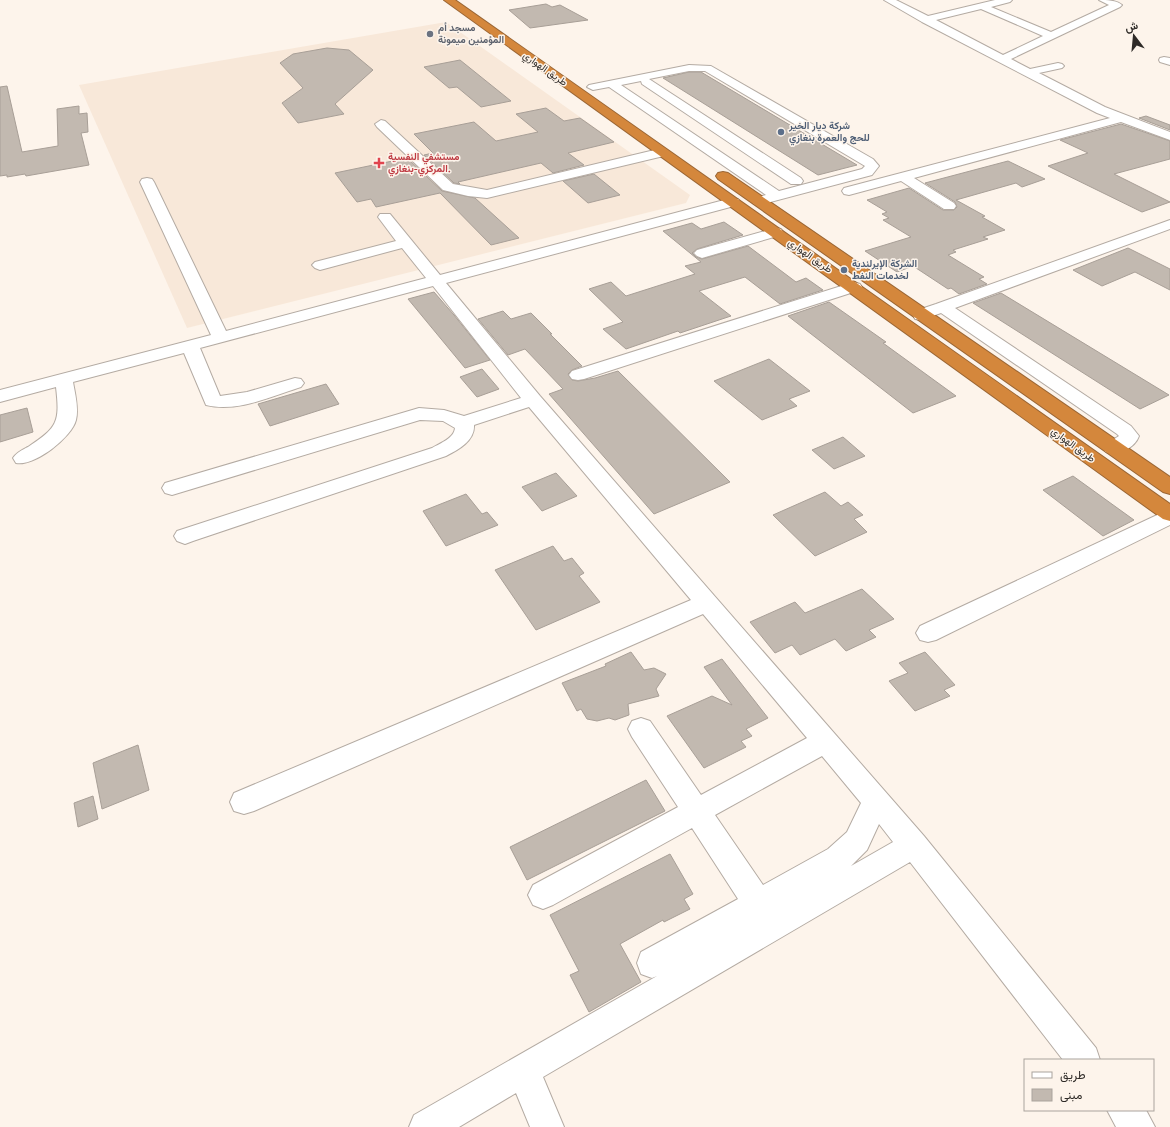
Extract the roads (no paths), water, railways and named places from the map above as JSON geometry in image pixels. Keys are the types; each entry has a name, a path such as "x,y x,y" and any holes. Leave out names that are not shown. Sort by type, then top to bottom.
{"highway":[{"name":"طريق الهواري","path":"449,0 854,287 1170,515"},
{"name":"طريق الهواري","path":"467,0 759,201 775,204 921,315 1170,488"}],"street":[{"path":"889,0 1091,105 1170,136"},
{"path":"926,20 1007,0"},
{"path":"1002,59 1117,5 1104,0"},
{"path":"981,6 1052,36"},
{"path":"1029,72 1058,66"},
{"path":"593,87 694,67 707,68 868,162 872,166 868,172 775,204"},
{"path":"646,82 796,181"},
{"path":"610,83 686,134 775,204 789,207"},
{"path":"834,195 1122,118"},
{"path":"381,124 448,187 468,192 487,194 663,152"},
{"path":"686,134 715,128"},
{"path":"903,177 949,206"},
{"path":"147,182 221,337"},
{"path":"0,396 733,202"},
{"path":"385,217 435,281 533,400 914,845 1083,1059"},
{"path":"921,315 1170,224"},
{"path":"702,253 776,232"},
{"path":"320,265 405,243"},
{"path":"578,375 854,287"},
{"path":"942,307 1124,430 1129,436 1128,440 1113,448"},
{"path":"190,346 213,400 216,402 228,402 295,383"},
{"path":"23,458 36,451 66,424 67,417 64,379"},
{"path":"172,488 419,414 440,415 462,423 533,400"},
{"path":"185,536 439,452 455,443 464,434 464,426 462,423"},
{"path":"928,633 1170,515"},
{"path":"244,802 707,603"},
{"path":"641,729 759,904"},
{"path":"543,895 825,741"},
{"path":"652,963 827,867 848,851 864,830 876,801"},
{"path":"426,1127 914,845"},
{"path":"524,1071 547,1127"},
{"path":"1125,1111 1138,1127"}],"place":[{"name":"مسجد أم المؤمنين ميمونة","path":"430,34"},
{"name":"شركة ديار الخير للحج والعمرة بنغازي","path":"781,132"},
{"name":"مستشفي النفسية المركزي-بنغازي.","path":"379,163"},
{"name":"الشركة الإيرلندية لخدمات النفط","path":"844,270"}]}
